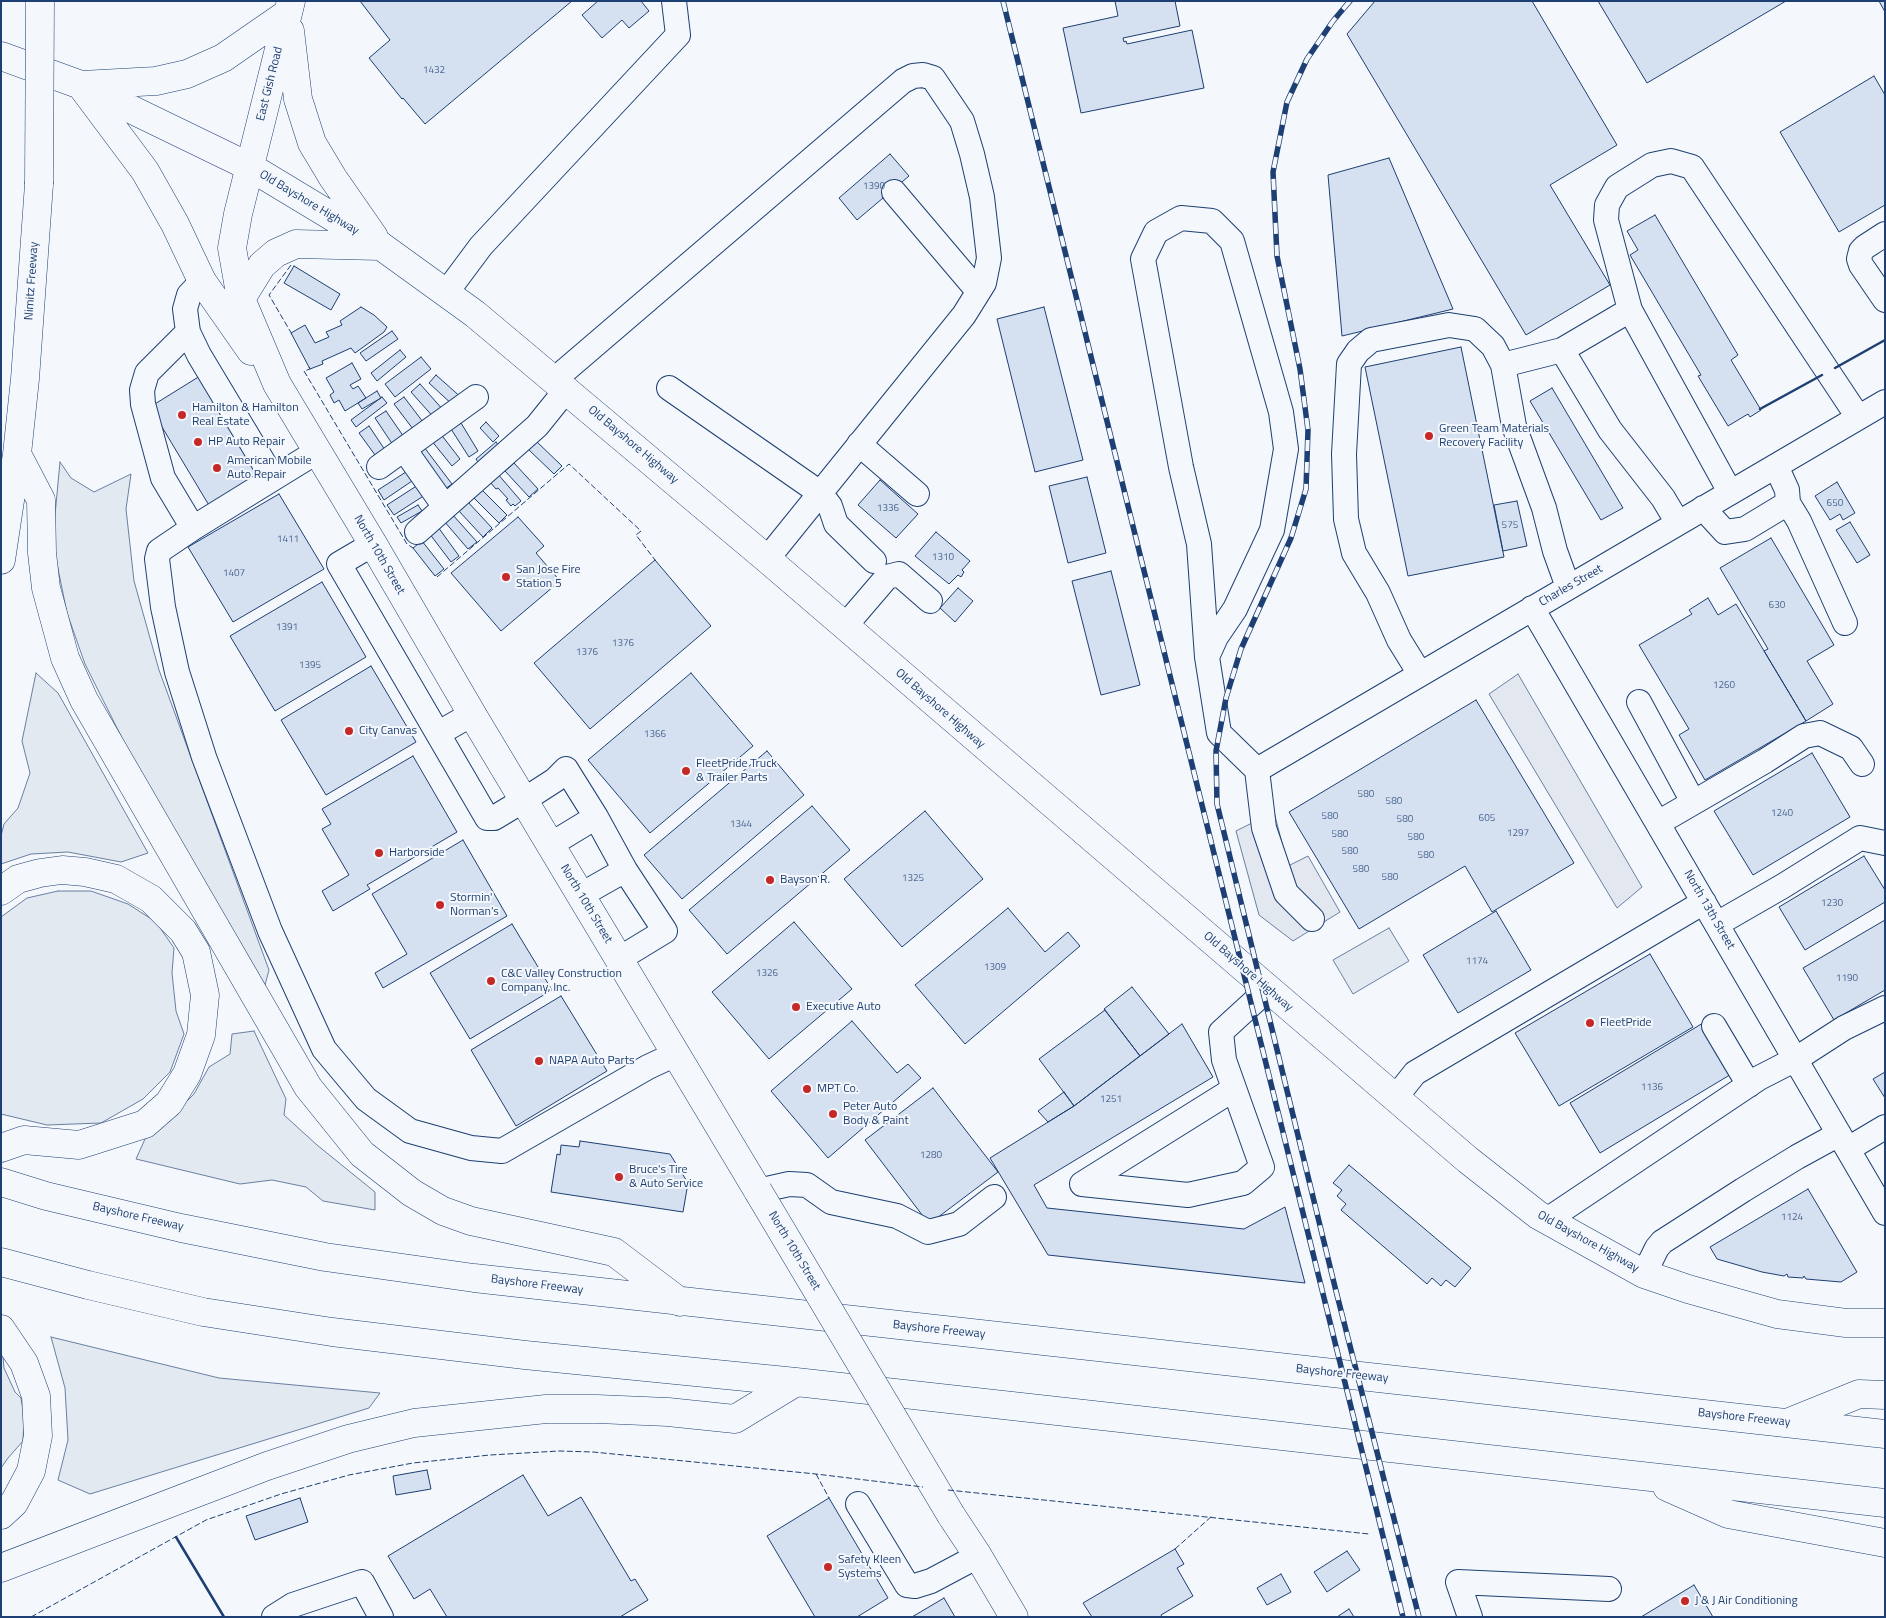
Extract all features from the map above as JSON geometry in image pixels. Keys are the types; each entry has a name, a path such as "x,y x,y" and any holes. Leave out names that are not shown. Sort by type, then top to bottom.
{"main road":[{"name":"Nimitz Freeway","path":"1,560 25,378 39,184 40,1"},
{"path":"81,85 156,81 186,74 223,58 289,7"},
{"path":"289,7 298,99 312,143 333,178 381,246"},
{"name":"East Gish Road","path":"250,167 289,7"},
{"name":"Old Bayshore Highway","path":"1,56 81,85 250,167 381,246 475,314 767,559 1468,1160 1538,1215 1644,1274 1688,1289 1777,1314 1846,1322 1885,1323"},
{"path":"81,85 145,171 175,224 202,280 242,340 277,384"},
{"name":"North 10th Street","path":"250,167 232,248 240,298 277,384 550,845 1014,1617"},
{"path":"240,298 262,265 276,253 296,244 381,246"},
{"path":"16,454 41,500 42,554 46,588 65,658 84,700 308,1087 362,1154 412,1193 444,1212 471,1221 614,1252 680,1302"},
{"path":"1,891 18,879 62,870 85,872 116,879 151,899 183,931 196,952 205,995 201,1035 187,1074 169,1103 145,1124 79,1145 24,1140 1,1148"},
{"name":"Bayshore Freeway","path":"1,1182 46,1196 182,1228 325,1257 474,1278 1885,1434"},
{"path":"1,1262 203,1312 323,1331 525,1355 796,1382 1885,1503"},
{"path":"1,1329 24,1363 36,1396 38,1436 31,1471 14,1503 1,1516"},
{"path":"1,1568 267,1466 348,1438 414,1423 546,1409 668,1412 735,1419 796,1382"},
{"path":"1788,1423 1859,1394 1885,1395"},
{"path":"1642,1475 1728,1514 1885,1543"}],"street":[{"path":"446,293 481,246 678,35 674,1"},
{"path":"417,532 537,426 560,385 638,308 903,81 913,76 922,75 933,78 962,122 972,154 982,197 989,258 984,283 964,315 767,559"},
{"path":"1730,492 1630,310 1606,220 1607,205 1617,187 1652,165 1671,161 1692,167 1858,417"},
{"path":"894,192 978,291"},
{"path":"1206,657 1216,637 1235,609 1272,530 1286,449 1281,412 1232,241 1212,221 1181,218 1156,232 1143,259 1182,467 1199,544 1206,657 1220,733 1257,770 1264,828 1286,893 1312,919"},
{"path":"1885,234 1864,247 1859,259 1861,265 1885,300"},
{"path":"202,280 189,295 185,309 188,332 274,478"},
{"path":"1503,365 1562,350 1630,310"},
{"path":"1420,674 1399,640 1378,593 1354,553 1346,519 1344,454 1349,364 1358,351 1371,340 1449,325 1475,329 1493,346 1503,365 1514,426 1544,508 1555,551 1568,587"},
{"path":"188,332 147,373 142,390 143,404 163,478 193,528"},
{"path":"1562,350 1610,430 1663,498 1678,523"},
{"path":"669,388 820,493 830,506 836,524 874,560"},
{"path":"379,467 476,397"},
{"name":"Charles Street","path":"1257,770 1885,402"},
{"path":"859,444 918,494"},
{"path":"404,449 446,507"},
{"path":"318,451 193,528 159,551 157,559 163,607 177,672 204,757 270,931 324,1049 366,1099 410,1131 471,1148 502,1151 648,1067 676,1054"},
{"path":"1776,466 1787,490 1788,503 1799,521 1845,623"},
{"path":"1703,508 1725,532 1745,529 1788,503"},
{"path":"373,544 339,564 487,818 494,818 524,800 555,780 566,769 596,817 625,870 665,931 619,959"},
{"path":"844,626 887,577 899,574 930,601"},
{"name":"North 13th Street","path":"1532,608 1885,1213"},
{"path":"1639,702 1693,802"},
{"path":"439,733 472,714"},
{"path":"1658,822 1766,761 1804,736 1820,733 1851,748 1862,764"},
{"path":"550,845 596,817"},
{"path":"1717,924 1860,838 1885,843"},
{"path":"581,896 625,870"},
{"path":"1395,1098 1415,1073 1704,902"},
{"path":"1234,1090 1082,1184 1188,1195 1242,1182 1262,1167 1224,1060 1221,1032 1268,989"},
{"path":"1547,1220 1749,1085 1796,1059 1844,1028 1885,1008"},
{"path":"1714,1026 1749,1085"},
{"path":"1644,1274 1662,1242 1781,1166 1885,1127"},
{"path":"758,1191 789,1184 807,1185 831,1202 897,1216 928,1232 959,1224 994,1197"},
{"path":"858,1504 907,1584 915,1586 931,1581 978,1556"},
{"path":"274,1617 293,1605 362,1582 381,1617"},
{"path":"1470,1617 1458,1582 1609,1589"}],"shaded area":[{"path":"60,462 71,478 94,492 131,474 126,509 134,581 159,670 269,970 265,985 129,752 85,664 67,613 55,554 55,515"},
{"path":"36,673 58,693 148,853 121,862 68,852 31,854 1,864 1,836 4,824 18,808 30,773 22,741"},
{"path":"1518,674 1642,887 1617,908 1489,694"},
{"path":"1274,812 1288,866 1308,856 1340,912 1293,941 1259,915 1236,831"},
{"path":"58,891 91,891 128,904 156,922 174,948 172,973 176,1011 184,1034 170,1072 143,1099 101,1123 47,1125 1,1114 1,917 27,898"},
{"path":"1389,928 1409,961 1353,994 1333,960"},
{"path":"254,1031 286,1099 284,1115 317,1145 375,1192 375,1210 323,1201 306,1187 272,1180 240,1184 136,1159 145,1139 161,1127 194,1094 209,1067 230,1054 232,1034"},
{"path":"51,1337 219,1378 380,1393 369,1408 90,1494 58,1480 68,1440 65,1388"},
{"path":"1,1355 4,1368 15,1392 21,1398 24,1417 23,1441 1,1468"}],"building":[{"path":"360,1 572,1 425,124 369,58 390,40"},
{"path":"598,1 641,1 649,11 629,28 622,20 602,38 582,15"},
{"path":"1115,1 1175,1 1180,26 1123,38 1124,42 1126,41 1127,44 1192,30 1204,88 1081,113 1063,28 1118,16"},
{"path":"1375,1 1532,1 1617,145 1550,185 1610,285 1526,335 1347,34"},
{"path":"1598,1 1786,1 1647,83"},
{"path":"1879,1 1885,1 1885,12"},
{"path":"1874,76 1885,95 1885,205 1839,232 1780,132"},
{"path":"890,154 909,176 857,220 839,198"},
{"path":"1389,158 1453,309 1342,336 1328,175"},
{"path":"1655,215 1738,355 1731,360 1761,410 1750,417 1748,414 1728,426 1698,376 1701,375 1630,255 1638,250 1627,231"},
{"path":"294,266 340,294 331,310 284,283"},
{"path":"361,307 374,315 387,327 384,332 355,353 351,348 322,361 323,364 310,369 291,333 305,325 315,343 329,337 326,332 342,325 340,321"},
{"path":"1044,307 1083,460 1035,472 997,319"},
{"path":"392,331 398,339 366,361 360,353"},
{"name":"Green Team Materials Recovery Facility","path":"1461,347 1504,557 1408,576 1365,367"},
{"path":"400,350 406,357 377,381 371,373"},
{"path":"421,357 431,369 395,397 385,384"},
{"path":"352,363 361,379 350,385 353,389 358,386 366,398 345,411 339,400 334,403 330,395 334,392 326,378"},
{"path":"436,375 463,399 455,407 429,383"},
{"path":"200,376 261,477 210,507 150,407"},
{"path":"420,384 445,412 436,420 411,392"},
{"path":"1552,388 1623,508 1601,520 1530,401"},
{"path":"377,391 381,398 362,409 358,403"},
{"path":"382,397 387,403 356,427 351,420"},
{"path":"404,397 426,426 416,433 394,404"},
{"path":"386,411 406,440 395,448 375,418"},
{"path":"486,422 499,436 493,442 480,428"},
{"path":"461,423 478,451 469,457 451,429"},
{"path":"369,426 387,453 378,459 359,433"},
{"path":"440,433 460,459 452,466 431,440"},
{"path":"536,441 562,466 554,474 528,449"},
{"path":"496,442 501,449 480,465 476,459"},
{"path":"424,447 452,484 445,489 418,451"},
{"path":"514,463 538,489 529,497 505,471"},
{"path":"409,470 415,479 384,500 378,490"},
{"path":"497,473 521,501 515,506 513,504 511,506 506,500 508,499 490,482"},
{"path":"1087,477 1106,553 1068,563 1049,486"},
{"path":"880,480 918,514 896,538 858,505"},
{"path":"1837,482 1855,513 1843,520 1840,514 1830,520 1815,496"},
{"path":"418,485 425,495 394,515 387,505"},
{"path":"481,489 507,515 499,523 473,497"},
{"path":"279,494 324,569 233,622 188,547"},
{"path":"467,501 492,528 483,537 458,510"},
{"path":"1517,501 1527,546 1503,551 1494,505"},
{"path":"418,505 422,511 401,523 397,517"},
{"path":"452,514 477,542 468,549 444,521"},
{"name":"San Jose Fire Station 5","path":"518,517 544,546 536,553 560,581 501,631 451,573"},
{"path":"1850,522 1870,555 1857,563 1836,530"},
{"path":"438,527 459,556 451,562 429,533"},
{"path":"936,532 970,561 962,570 964,572 961,577 958,575 949,584 915,556"},
{"path":"1771,538 1834,645 1807,661 1833,704 1806,721 1764,651 1768,649 1720,568"},
{"path":"422,541 444,569 435,576 413,548"},
{"path":"655,560 711,626 590,729 534,663"},
{"path":"1111,571 1140,685 1101,695 1072,581"},
{"path":"322,582 366,657 275,711 230,636"},
{"path":"958,588 973,601 955,622 940,608"},
{"path":"1708,598 1718,615 1736,604 1806,721 1705,780 1679,735 1689,729 1639,645 1692,614 1689,610"},
{"name":"City Canvas","path":"371,666 416,742 326,795 281,720"},
{"path":"691,673 753,746 650,833 588,760"},
{"path":"1476,700 1574,863 1492,912 1465,866 1359,929 1289,812"},
{"path":"767,751 804,795 682,899 644,855"},
{"path":"1812,753 1850,817 1753,875 1714,811"},
{"name":"Harborside","path":"413,756 457,832 367,885 370,889 333,911 322,891 349,875 322,829 331,824 322,809"},
{"name":"Bayson R.","path":"812,806 850,850 727,954 689,910"},
{"path":"925,811 983,879 902,947 844,879"},
{"name":"Stormin' Norman's","path":"463,840 507,916 383,988 375,973 407,954 372,894"},
{"path":"1864,856 1885,890 1885,902 1805,950 1779,907"},
{"path":"1008,908 1045,952 1068,932 1080,946 965,1044 915,985"},
{"path":"1496,911 1531,970 1458,1013 1423,955"},
{"path":"1885,920 1885,990 1834,1020 1803,968"},
{"path":"794,922 852,989 769,1059 712,992"},
{"name":"C&C Valley Construction Company, Inc.","path":"512,924 552,990 470,1039 430,973"},
{"path":"1650,954 1693,1027 1559,1106 1515,1033"},
{"path":"1132,987 1169,1034 1140,1056 1104,1009"},
{"name":"NAPA Auto Parts","path":"561,996 607,1071 516,1126 471,1050"},
{"path":"1105,1010 1140,1056 1074,1106 1039,1059"},
{"path":"852,1021 897,1073 908,1064 921,1078 828,1158 771,1091"},
{"path":"1703,1023 1733,1073 1600,1153 1570,1103"},
{"path":"1182,1024 1213,1077 1034,1185 1047,1208 1244,1229 1285,1207 1305,1283 1048,1255 990,1158 1074,1106"},
{"path":"1885,1072 1885,1098 1873,1079"},
{"path":"933,1088 998,1172 929,1224 865,1140"},
{"path":"1064,1092 1074,1106 1048,1122 1038,1111"},
{"name":"Bruce's Tire & Auto Service","path":"580,1141 670,1154 688,1183 683,1212 551,1192 557,1154 560,1155 561,1145 579,1147"},
{"path":"1349,1165 1471,1268 1455,1287 1446,1280 1441,1286 1432,1278 1427,1284 1341,1210 1346,1204 1337,1196 1342,1190 1333,1183"},
{"path":"1808,1189 1857,1272 1841,1282 1806,1279 1804,1276 1803,1278 1788,1277 1787,1274 1784,1276 1762,1272 1717,1259 1710,1247"},
{"path":"427,1470 431,1489 396,1495 393,1476"},
{"path":"523,1475 548,1516 581,1497 631,1581 635,1579 648,1600 620,1617 447,1617 430,1589 414,1599 388,1556"},
{"path":"300,1498 308,1522 255,1540 246,1516"},
{"name":"Safety Kleen Systems","path":"829,1498 888,1598 857,1617 815,1617 767,1536"},
{"path":"1175,1549 1184,1564 1177,1568 1193,1596 1161,1615 1162,1617 1092,1617 1083,1603"},
{"path":"1347,1551 1360,1570 1327,1592 1314,1572"},
{"path":"1281,1574 1291,1592 1267,1605 1257,1588"},
{"name":"J & J Air Conditioning","path":"1694,1585 1713,1617 1641,1617"},
{"path":"944,1598 955,1617 912,1617"},
{"path":"1349,1609 1354,1617 1337,1617"}],"railway":[{"path":"1003,1 1403,1617"},
{"path":"1350,1 1333,21 1307,59 1287,102 1273,172 1277,256 1300,369 1308,430 1306,489 1291,538 1241,649 1226,698 1216,751 1217,804 1335,1287 1419,1617"}],"fence":[{"path":"291,265 269,295 293,336"},
{"path":"309,367 310,369 304,371 407,544 413,548"},
{"path":"437,577 569,464 641,531 636,535 655,560"},
{"path":"31,1617 206,1520 281,1494 349,1475 413,1463 490,1455 559,1451 593,1452 816,1474 923,1487"},
{"path":"816,1474 829,1498"},
{"path":"948,1490 1369,1534"},
{"path":"1175,1549 1212,1516"}],"wall":[{"path":"1835,368 1885,340"},
{"path":"1760,409 1822,375"},
{"path":"176,1537 224,1617"}],"place":[{"name":"Hamilton & Hamilton Real Estate","path":"182,415"},
{"name":"Green Team Materials Recovery Facility","path":"1429,436"},
{"name":"HP Auto Repair","path":"198,442"},
{"name":"American Mobile Auto Repair","path":"217,468"},
{"name":"San Jose Fire Station 5","path":"506,577"},
{"name":"City Canvas","path":"349,731"},
{"name":"FleetPride Truck & Trailer Parts","path":"686,771"},
{"name":"Harborside","path":"379,853"},
{"name":"Bayson R.","path":"770,880"},
{"name":"Stormin' Norman's","path":"440,905"},
{"name":"C&C Valley Construction Company, Inc.","path":"491,981"},
{"name":"Executive Auto","path":"796,1007"},
{"name":"FleetPride","path":"1590,1023"},
{"name":"NAPA Auto Parts","path":"539,1061"},
{"name":"MPT Co.","path":"807,1089"},
{"name":"Peter Auto Body & Paint","path":"833,1114"},
{"name":"Bruce's Tire & Auto Service","path":"619,1177"},
{"name":"Safety Kleen Systems","path":"828,1567"},
{"name":"J & J Air Conditioning","path":"1685,1601"}]}
